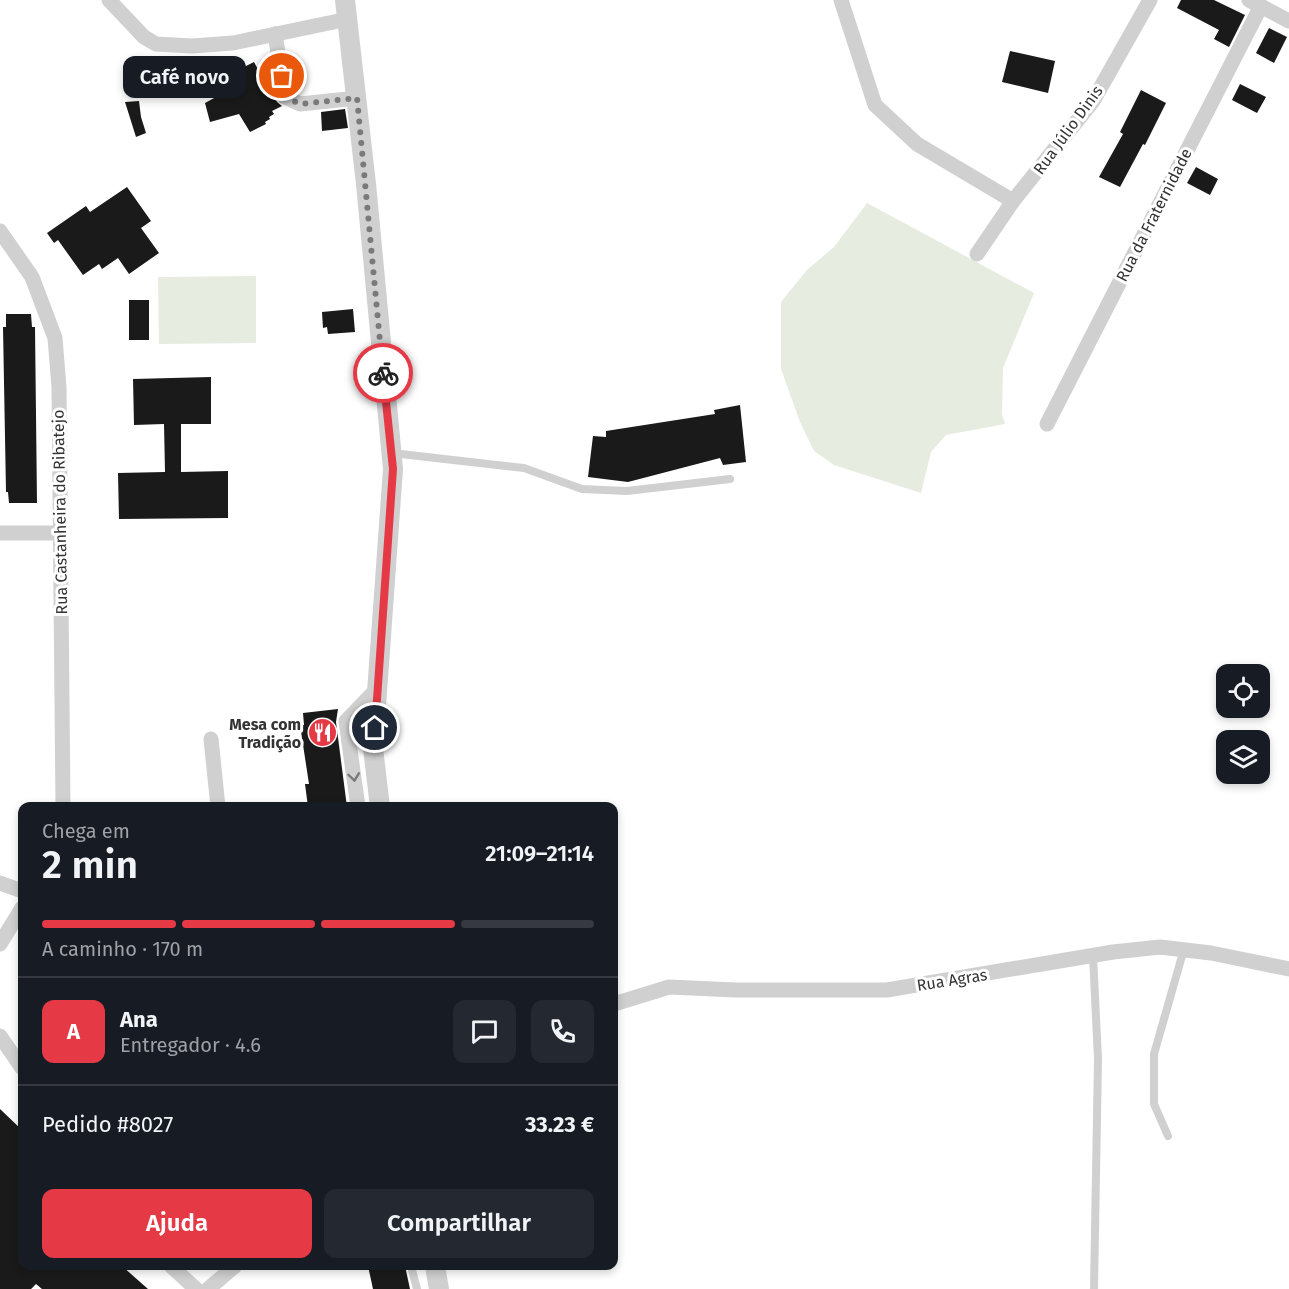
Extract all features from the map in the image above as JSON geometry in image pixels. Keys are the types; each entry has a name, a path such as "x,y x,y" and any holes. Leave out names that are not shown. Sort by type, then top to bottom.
{"street":[{"path":"109,0 144,37 156,44 192,46 233,43 275,34 346,5 393,469 373,748 379,802"},
{"path":"841,0 875,105 917,144 1013,201"},
{"name":"Rua Júlio Dinis","path":"977,255 1013,201 1093,101 1150,0"},
{"path":"1255,3 1289,21"},
{"name":"Rua da Fraternidade","path":"1047,424 1255,3"},
{"path":"275,34 285,97 300,104 357,98"},
{"name":"Rua Castanheira do Ribatejo","path":"0,231 33,277 55,338 59,387 63,802"},
{"path":"0,533 60,533"},
{"path":"357,802 346,721 377,690"},
{"path":"211,739 217,802"},
{"path":"0,883 18,890"},
{"path":"0,944 18,915"},
{"name":"Rua Agras","path":"618,1003 669,987 735,990 887,990 1093,955 1160,947 1211,952 1289,969"},
{"path":"0,1036 18,1062"},
{"path":"175,1270 196,1289"},
{"path":"207,1289 230,1270"},
{"path":"436,1270 439,1289"}],"lane":[{"path":"391,453 524,468 582,489 627,491 730,479"},
{"path":"1168,1136 1154,1104 1154,1053 1184,950"},
{"path":"1093,955 1098,1059 1094,1289"},
{"path":"412,1270 417,1289"}],"shaded area":[{"path":"867,203 1034,293 1003,368 1002,414 1005,424 946,435 931,452 921,493 834,465 814,451 800,422 781,369 781,302 807,270 834,247"},
{"path":"256,276 256,343 159,344 158,277"}],"building":[{"path":"1181,0 1214,0 1245,15 1229,47 1214,39 1219,30 1177,8"},
{"path":"1269,28 1287,37 1274,63 1256,53"},
{"path":"1010,51 1055,61 1048,93 1002,82"},
{"path":"254,62 268,88 271,86 277,102 282,106 272,111 274,114 265,122 266,124 250,132 239,114 210,122 205,103 238,85 232,73"},
{"path":"1240,84 1266,97 1257,113 1232,100"},
{"path":"1141,90 1166,103 1120,187 1099,177 1123,134 1120,132"},
{"path":"139,101 146,133 136,137 125,102"},
{"path":"345,109 348,128 322,131 321,112"},
{"path":"1196,167 1218,179 1210,195 1187,183"},
{"path":"127,187 151,221 141,228 159,253 129,274 118,258 102,269 99,264 83,275 58,240 54,243 47,233 86,206 90,212"},
{"path":"129,300 149,300 149,340 129,340"},
{"path":"353,309 355,332 328,334 327,327 323,328 322,312"},
{"path":"6,314 31,314 32,327 35,327 37,503 9,503 8,492 6,492 3,327 6,327"},
{"path":"211,377 211,424 181,424 181,472 228,471 228,518 119,519 118,473 165,472 164,424 134,425 133,379"},
{"path":"740,405 746,462 723,465 720,458 628,482 588,477 593,436 606,437 606,431 715,414 714,410"},
{"path":"338,709 336,722 346,802 307,802 305,784 309,784 300,725 304,725 303,713"},
{"path":"0,1109 18,1126 18,1270 127,1270 148,1289 42,1289 36,1284 31,1289 0,1289"},
{"path":"369,1270 406,1270 410,1289 373,1289"}],"way so far":[{"path":"282,76 285,97 300,104 357,98 383,373"}],"place":[{"name":"Café novo","path":"282,76"},
{"name":"Mesa com Tradição","path":"322,733"}],"route":[{"path":"375,728 393,469 383,373"}]}
